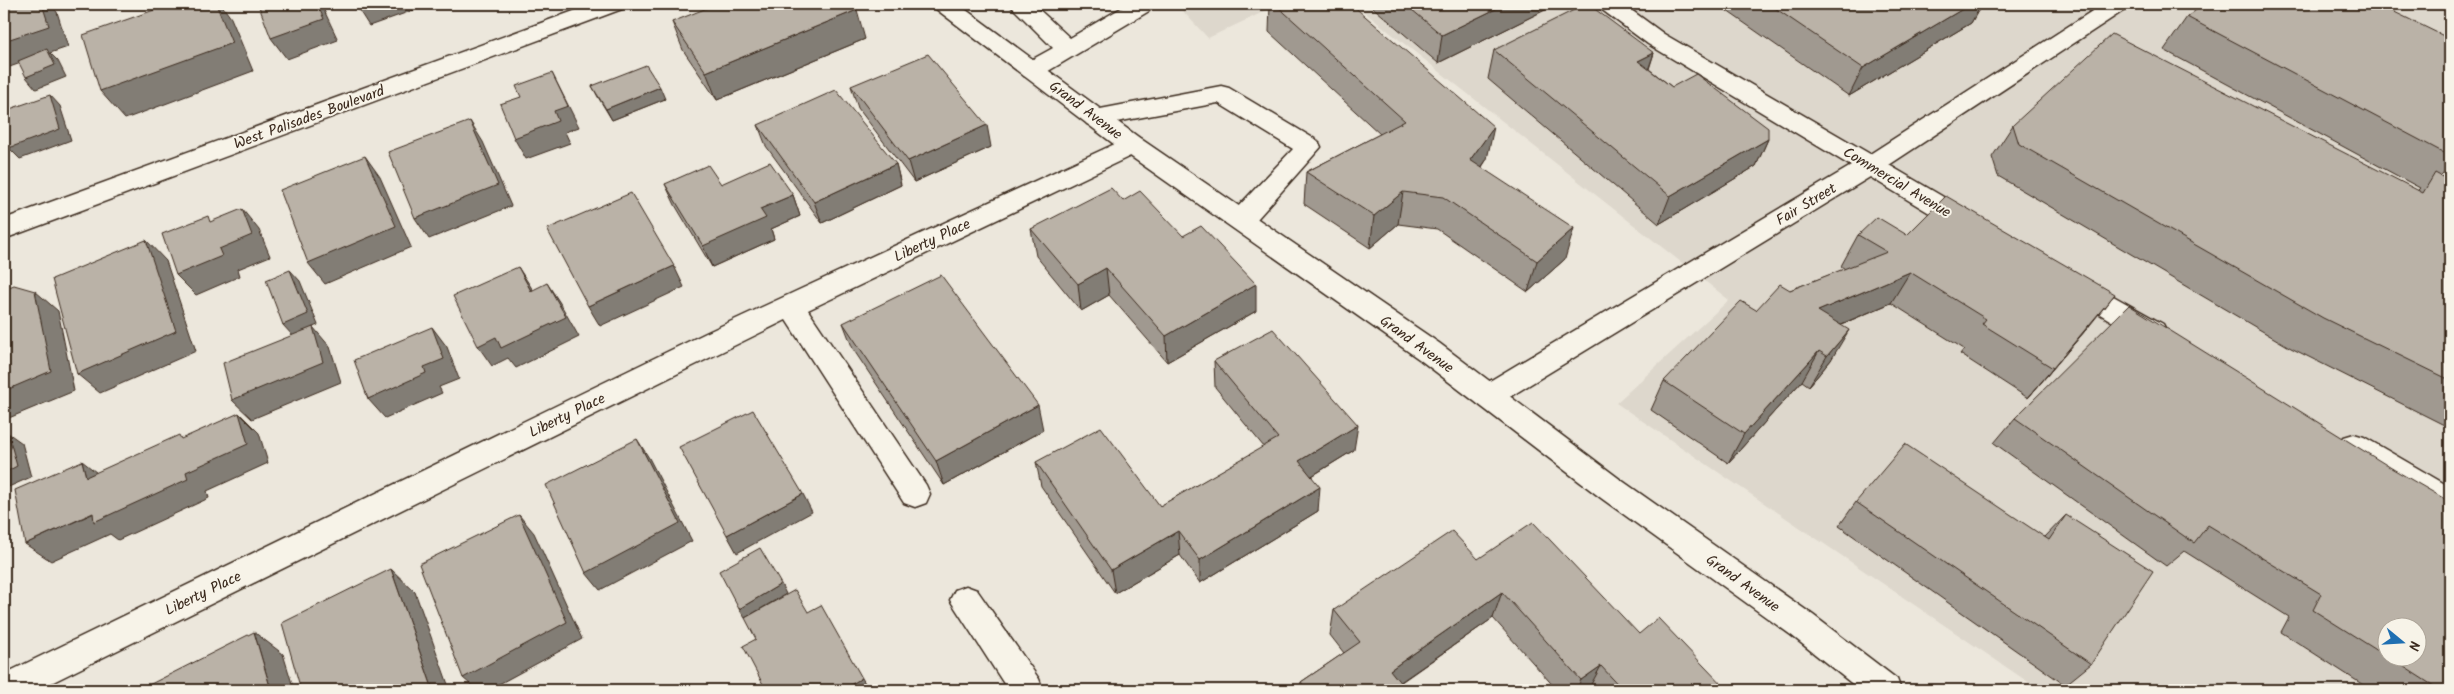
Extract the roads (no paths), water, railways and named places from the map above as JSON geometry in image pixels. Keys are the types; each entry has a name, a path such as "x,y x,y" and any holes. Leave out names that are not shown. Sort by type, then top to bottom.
{"street":[{"name":"West Palisades Boulevard","path":"4,229 614,4"},
{"name":"Grand Avenue","path":"944,4 1132,145 1428,351 1611,489 1802,625 1885,690"},
{"path":"1020,4 1068,49"},
{"name":"Commercial Avenue","path":"1609,4 1656,39 1987,235"},
{"name":"Fair Street","path":"1488,396 1869,165 2045,54 2118,4"},
{"path":"1032,70 1141,6"},
{"path":"1096,118 1221,94 1309,147 1241,220"},
{"name":"Liberty Place","path":"4,690 791,306 1132,145"},
{"path":"2054,274 2174,344"},
{"path":"791,306 915,494"},
{"path":"2329,432 2450,502"},
{"path":"966,600 1027,690"}]}
